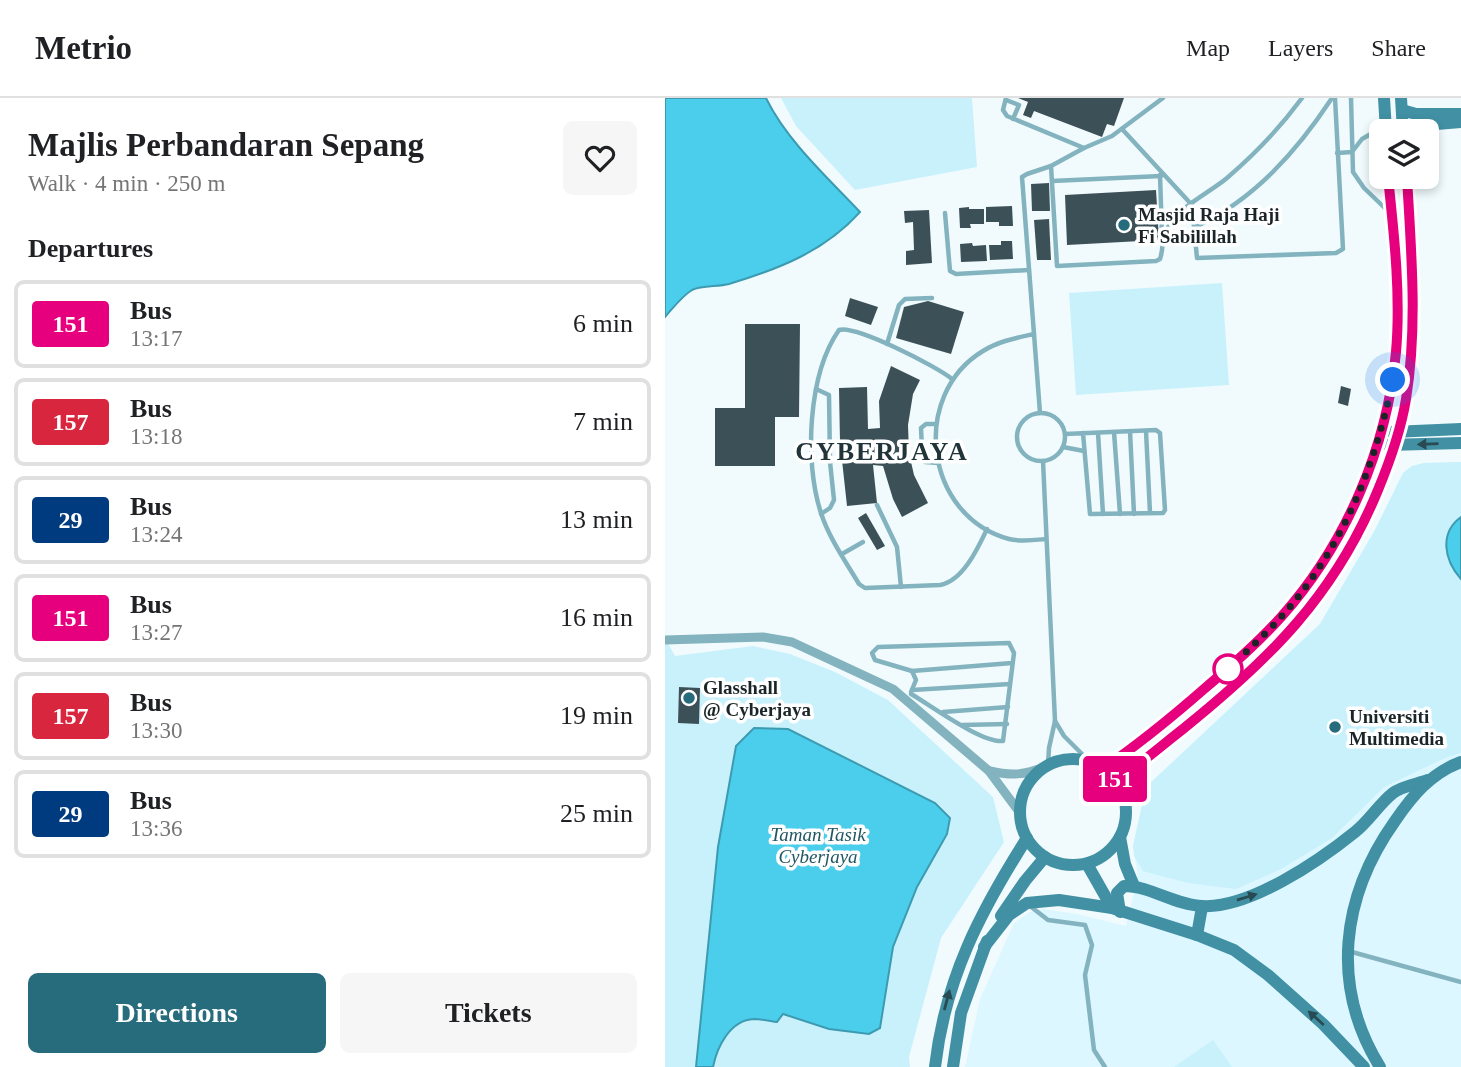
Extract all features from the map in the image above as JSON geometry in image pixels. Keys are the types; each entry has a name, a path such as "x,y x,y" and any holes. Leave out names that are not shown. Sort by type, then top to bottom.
{"main road":[{"path":"1384,98 1385,119"},
{"path":"1402,104 1416,114 1461,114"},
{"path":"1439,123 1461,122"},
{"path":"1104,768 1130,751 1251,648 1282,616 1321,565 1345,523 1377,446 1393,380 1397,326 1389,189"},
{"path":"1116,780 1227,693 1293,630 1349,552 1372,505 1394,445 1406,401 1413,336 1408,189"},
{"path":"1381,432 1461,429"},
{"path":"1377,446 1461,443"},
{"path":"1068,759 1090,761 1104,768 1116,780 1123,794 1125,823 1120,837 1112,849 1087,864 1072,866 1045,857 1027,838 1020,813 1026,787 1046,766 1068,759"},
{"path":"1116,910 1117,893 1124,886 1134,886 1163,897 1202,906 1253,896 1293,876 1356,832 1401,788 1428,780 1461,762"},
{"path":"1380,1067 1368,1046 1352,996 1348,951 1352,909 1368,864 1403,809 1428,780"},
{"path":"1386,801 1396,802 1403,809"},
{"path":"1120,837 1125,864 1134,886"},
{"path":"935,1067 949,991 967,944 997,885 1027,838"},
{"path":"953,1067 961,1013 991,931 1045,857"},
{"path":"1087,864 1116,910"},
{"path":"984,947 1009,915 1027,903 1059,900 1116,910 1197,935 1234,950 1268,975 1323,1024 1364,1067"},
{"path":"1197,935 1202,906"},
{"path":"1353,1056 1364,1053 1368,1046"}],"street":[{"path":"665,640 763,637 792,642 893,689 910,694 989,771 1020,813"},
{"path":"989,771 1007,775 1026,774 1046,766"}],"lane":[{"path":"1040,413 1022,177 1112,136 1163,98"},
{"path":"1163,240 1168,227 1260,148 1302,98"},
{"path":"1122,129 1192,205 1198,258 1340,252 1343,249 1334,98"},
{"path":"1195,227 1235,205 1267,177 1292,152 1334,98"},
{"path":"1351,98 1353,172 1357,181 1392,216"},
{"path":"1013,119 1019,105 1006,99 1004,113 1013,119 1084,148"},
{"path":"1338,153 1352,152 1362,139 1369,136"},
{"path":"1051,166 1057,266 1156,261 1162,254 1163,240 1161,174"},
{"path":"1052,181 1161,174"},
{"path":"945,213 950,271 956,274 1029,270"},
{"path":"887,344 899,305 905,299 932,298"},
{"path":"952,379 942,371 887,344 847,328 839,330 816,389 811,427 812,463 821,514 859,584 865,588 940,585 952,582 987,529"},
{"path":"1034,334 996,344 980,352 952,379 935,424 938,463 955,502 987,529 1009,539 1046,539"},
{"path":"816,389 829,395 830,462 834,500 830,508 821,514"},
{"path":"1040,413 1056,419 1065,434 1063,447 1055,457 1043,461 1027,457 1021,451 1017,435 1025,420 1040,413"},
{"path":"935,424 923,425 921,442 925,462 938,463"},
{"path":"1065,434 1083,433 1098,433 1130,431 1146,431 1156,430 1160,433 1165,510 1163,513 1090,514 1087,510 1083,433"},
{"path":"1130,431 1134,514"},
{"path":"1146,431 1150,513"},
{"path":"1114,432 1120,514"},
{"path":"1098,433 1103,514"},
{"path":"1063,447 1084,451"},
{"path":"1043,461 1055,721 1046,766"},
{"path":"877,505 897,547 901,587"},
{"path":"842,554 863,542"},
{"path":"910,694 981,736 1003,741 1014,653 1012,646 1004,641 878,647 872,653 875,660 912,671 1012,663"},
{"path":"910,694 916,680 912,671"},
{"path":"910,694 1010,684"},
{"path":"943,712 1008,707"},
{"path":"1055,721 1064,736 1090,761"},
{"path":"961,725 1007,724"},
{"path":"1027,903 1048,920 1085,925 1092,945 1085,975 1094,1050 1105,1067"},
{"path":"1348,951 1461,982"}],"shaded area":[{"name":"Universiti Multimedia","path":"1461,462 1461,1067 965,1067 980,999 1014,923 1030,912 1043,909 1126,926 1138,876 1133,846 1146,787 1320,624 1375,530 1403,473 1412,466 1424,463"}],"green space":[{"path":"781,98 972,98 977,167 855,190 796,126"},
{"path":"1222,283 1229,385 1076,395 1069,293"},
{"path":"1461,462 1461,753 1384,787 1332,838 1281,869 1236,889 1188,883 1143,871 1134,856 1133,846 1146,787 1320,624 1375,530 1403,473 1412,466 1424,463"},
{"name":"Taman Tasik Cyberjaya","path":"665,638 675,656 753,646 790,654 835,672 888,700 993,797 1004,842 941,938 909,1057 910,1067 665,1067"},
{"path":"1213,1040 1232,1067 1174,1067"}],"water":[{"path":"665,98 766,98 796,144 860,212 832,238 800,257 729,284 692,290 665,317"},
{"path":"1461,517 1461,579 1451,564 1446,547 1449,531"},
{"path":"754,728 788,729 935,803 950,818 947,834 917,887 893,947 880,1028 869,1034 829,1029 783,1014 777,1022 757,1019 746,1021 738,1024 726,1036 713,1067 696,1067 718,847 736,746"}],"building":[{"path":"1018,98 1124,98 1114,126 1107,124 1102,137 1034,111 1031,118 1023,115 1028,102"},
{"path":"1049,183 1050,211 1032,211 1031,184"},
{"path":"1156,190 1159,240 1067,245 1065,195"},
{"path":"1012,206 1013,226 986,222 986,207"},
{"path":"959,208 984,209 984,224 970,224 971,228 960,228"},
{"path":"929,210 932,263 906,265 906,251 914,250 913,222 905,223 904,211"},
{"path":"1049,219 1051,260 1037,260 1034,220"},
{"path":"1001,241 1012,241 1013,259 990,260 989,245 1001,245"},
{"path":"972,243 973,246 986,245 987,261 961,262 960,244"},
{"path":"850,298 878,307 871,325 845,316"},
{"path":"928,301 964,312 951,354 896,338 904,307"},
{"path":"745,324 800,324 799,417 775,417 775,466 715,466 715,408 745,408"},
{"path":"891,366 920,380 913,394 908,425 909,453 914,475 928,503 902,517 893,499 883,466 873,465 877,503 847,506 840,442 839,388 867,387 868,429 880,428 879,401"},
{"path":"1341,386 1351,389 1348,406 1338,403"},
{"path":"866,513 885,546 877,550 858,518"},
{"name":"Glasshall @ Cyberjaya","path":"679,687 700,688 699,724 678,723"}],"bus line":[{"name":"151","path":"1389,189 1397,326 1393,380 1371,464 1353,508 1321,565 1282,616 1251,648 1188,703 1130,751 1104,768 1116,780 1135,768 1227,693 1279,645 1335,575 1361,529 1391,456 1406,401 1413,336 1408,189"}],"place":[{"name":"Masjid Raja Haji Fi Sabilillah","path":"1124,225"},
{"name":"Glasshall @ Cyberjaya","path":"689,698"},
{"name":"Universiti Multimedia","path":"1335,727"}],"district":[{"name":"CYBERJAYA","path":"882,451"}],"route":[{"path":"1228,669 1296,599 1321,565 1345,523 1371,464 1393,380"}]}
